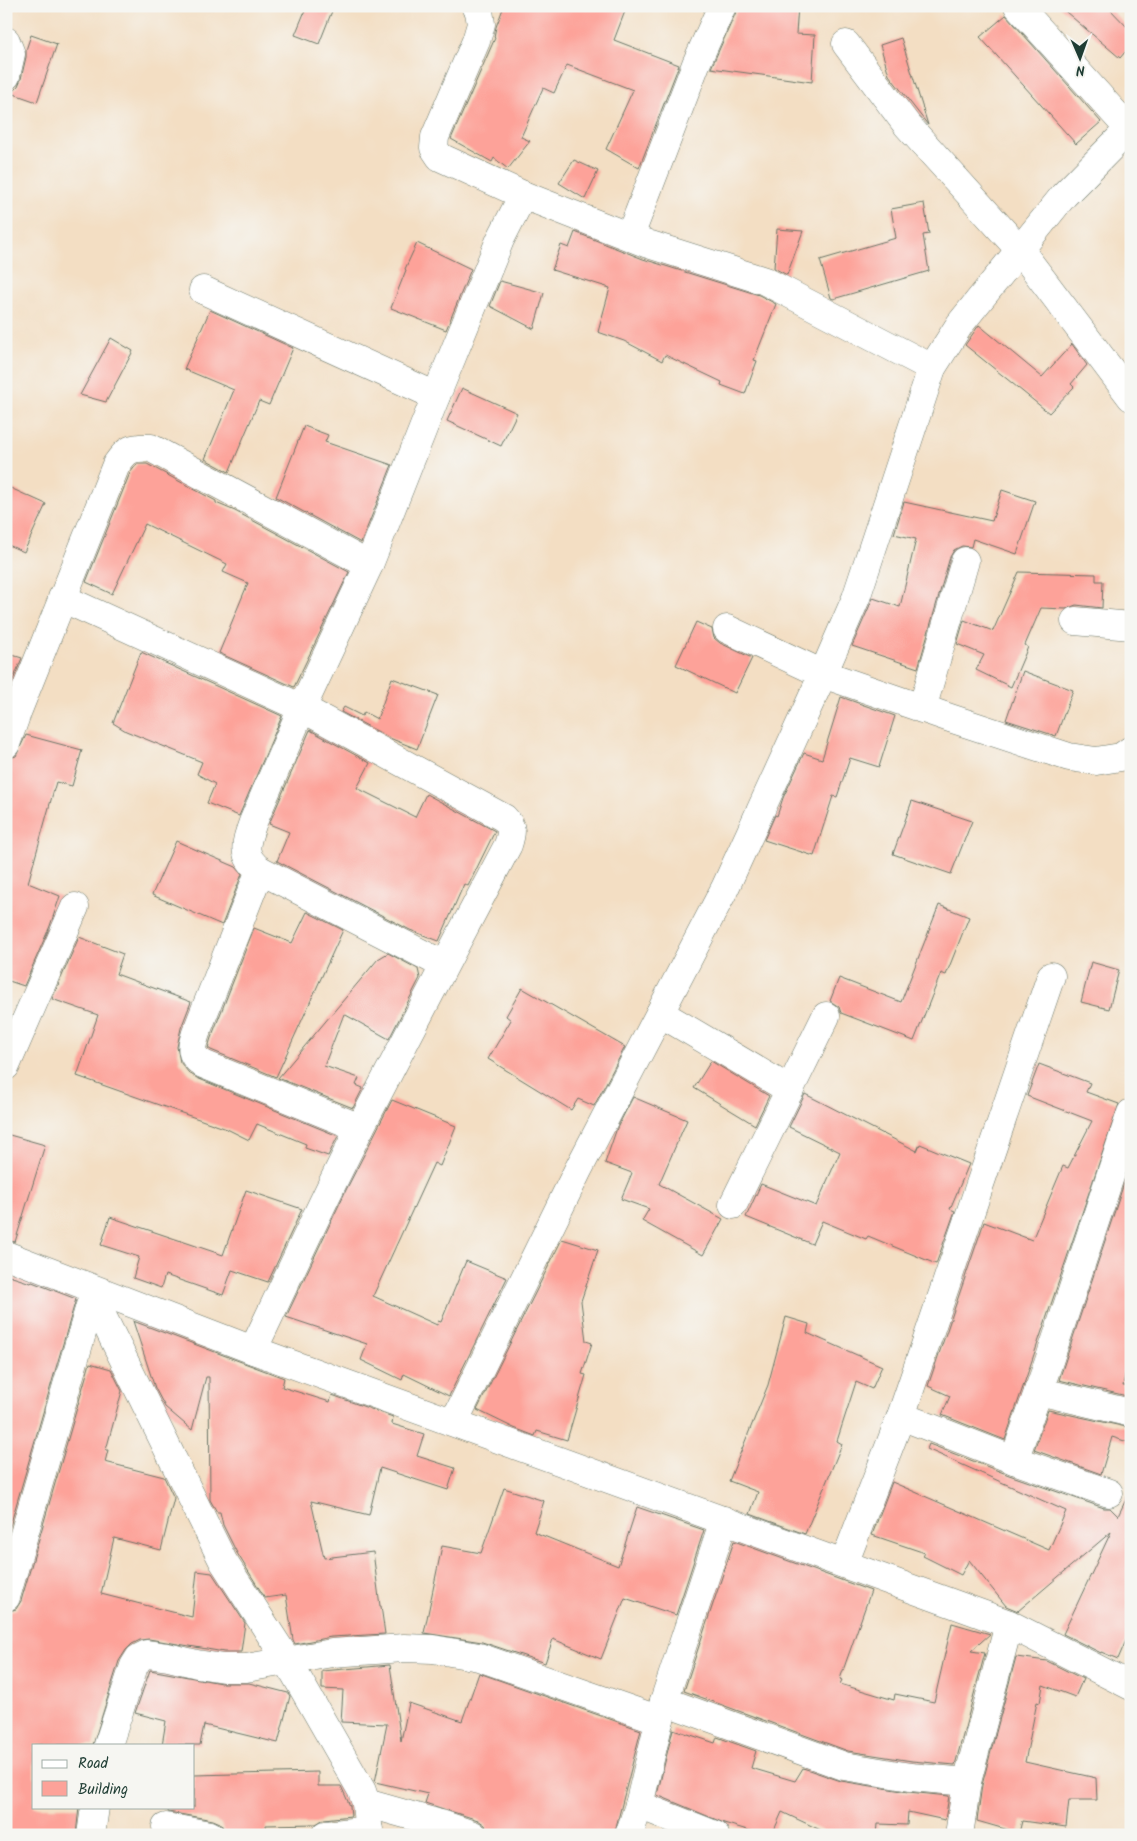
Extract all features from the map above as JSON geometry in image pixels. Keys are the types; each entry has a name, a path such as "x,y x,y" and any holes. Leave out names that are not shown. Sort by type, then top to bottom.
{"street":[{"path":"476,6 479,11 481,24 476,41 435,137 434,148 440,157 523,195 648,244 765,281 932,368"},
{"path":"630,236 696,64 722,6"},
{"path":"454,1422 578,1170 725,888 824,674 856,598 932,368 960,324 1064,195 1130,128 1018,6"},
{"path":"6,41 11,54 6,76"},
{"path":"846,44 907,125 1020,250 1131,397"},
{"path":"444,965 260,870 251,864 246,854 247,840 302,708 369,565 500,240 523,195"},
{"path":"203,290 436,396"},
{"path":"6,744 116,465 124,453 136,447 151,448 369,565"},
{"path":"922,708 965,561"},
{"path":"62,598 302,708 504,818 511,825 512,834 508,845 360,1128 253,1350"},
{"path":"1075,621 1131,626"},
{"path":"727,629 824,674 1069,757 1096,761 1121,757 1131,750"},
{"path":"260,870 196,1033 192,1048 194,1057 203,1064 360,1128"},
{"path":"6,1066 75,907"},
{"path":"844,1564 901,1416 1050,976"},
{"path":"660,1013 790,1090"},
{"path":"733,1205 826,1016"},
{"path":"1014,1460 1131,1113"},
{"path":"6,1254 90,1291 1009,1624 1131,1686"},
{"path":"6,1597 90,1291"},
{"path":"90,1291 223,1561 287,1660 355,1778 368,1823"},
{"path":"1038,1391 1131,1413"},
{"path":"901,1416 1014,1460 1109,1494"},
{"path":"629,1835 639,1805 662,1711 724,1520"},
{"path":"959,1835 967,1782 1009,1624"},
{"path":"108,1744 130,1677 139,1658 147,1654 156,1654 223,1668 246,1668 332,1653 404,1648 434,1649 459,1652 487,1659 844,1766 910,1777 967,1782"},
{"path":"639,1805 715,1835"},
{"path":"91,1835 95,1808"},
{"path":"326,1835 368,1823 444,1825 473,1835"},
{"path":"166,1827 210,1835"}],"building":[{"path":"307,6 334,6 319,44 295,35"},
{"path":"504,6 627,6 614,40 679,65 639,168 606,149 633,90 567,65 554,93 543,88 521,137 530,141 508,169 494,158 492,162 451,139 495,38 496,27"},
{"path":"737,6 798,6 796,34 815,35 812,82 711,68"},
{"path":"1059,6 1107,6 1131,31 1131,45 1120,58"},
{"path":"1006,15 1101,122 1076,144 980,37"},
{"path":"31,35 57,44 37,102 11,93 18,86 21,79 26,50"},
{"path":"901,38 928,125 889,75 880,45"},
{"path":"574,160 598,171 585,199 559,183"},
{"path":"924,203 929,234 923,235 929,271 831,298 820,260 896,238 891,209"},
{"path":"777,229 803,231 787,275 774,268"},
{"path":"575,232 643,259 759,295 776,304 754,360 757,361 745,394 721,385 722,382 665,355 662,361 624,341 598,332 610,288 552,270 561,245 569,248"},
{"path":"417,243 471,269 446,330 391,308"},
{"path":"500,281 544,293 534,329 490,306"},
{"path":"210,310 293,348 269,405 259,401 229,472 205,459 234,390 184,369"},
{"path":"979,325 1042,377 1072,344 1087,365 1071,384 1074,387 1049,413 965,345"},
{"path":"111,338 133,351 106,402 80,395"},
{"path":"462,388 517,413 501,446 447,421"},
{"path":"304,426 328,435 325,442 392,465 361,543 276,497"},
{"path":"137,464 147,464 216,501 216,503 235,511 349,572 294,687 219,653 248,583 223,572 227,564 145,524 112,594 86,582 130,473"},
{"path":"6,486 46,504 24,552 6,544"},
{"path":"1002,490 1035,501 1017,554 973,539 971,547 962,546 954,550 950,557 918,668 852,646 873,598 900,607 916,539 894,534 904,502 992,521"},
{"path":"1019,572 1096,574 1096,581 1103,581 1102,608 1076,605 1066,609 1041,608 1025,645 1028,647 1011,687 976,670 984,655 957,644 964,620 993,631"},
{"path":"696,622 712,629 714,638 720,643 752,658 735,693 676,665"},
{"path":"141,652 282,716 239,816 207,803 215,784 197,774 202,762 126,731 113,723"},
{"path":"6,653 22,658 6,697"},
{"path":"1023,671 1073,690 1056,736 1006,720"},
{"path":"392,678 438,695 417,749 392,739 341,712 344,707 362,716 364,712 377,719"},
{"path":"841,697 895,716 879,767 850,758 837,797 833,796 814,856 764,840 775,815 777,816 783,798 804,753 822,759"},
{"path":"310,730 370,763 357,788 415,817 426,794 495,831 468,886 464,884 439,941 410,930 277,861 289,832 269,824"},
{"path":"26,735 82,750 72,786 56,782 28,883 60,896 50,926 24,986 6,980 6,759 16,756"},
{"path":"912,801 972,821 951,874 893,854"},
{"path":"176,841 236,867 242,874 222,925 152,895"},
{"path":"939,905 969,917 946,975 941,973 914,1041 841,1013 839,1007 830,1001 839,978 901,1002"},
{"path":"307,912 343,930 276,1077 208,1048 254,928 292,943"},
{"path":"79,937 123,954 116,974 191,1002 181,1028 177,1047 180,1062 189,1073 338,1136 328,1156 305,1148 306,1144 257,1124 249,1140 227,1129 77,1076 98,1015 52,999"},
{"path":"388,953 418,969 420,978 389,1039 344,1014 324,1066 359,1078 356,1085 363,1088 353,1108 278,1078 378,959"},
{"path":"1091,962 1119,970 1109,1009 1081,1002"},
{"path":"522,988 625,1047 594,1106 578,1099 571,1110 488,1059 511,1020 506,1016"},
{"path":"711,1061 769,1096 755,1125 694,1088"},
{"path":"1039,1064 1090,1083 1086,1092 1119,1104 1005,1440 942,1415 950,1396 928,1386 984,1222 1032,1240 1063,1166 1068,1168 1092,1121 1027,1096"},
{"path":"805,1094 917,1151 920,1144 969,1164 950,1209 955,1211 936,1264 868,1236 866,1239 822,1221 812,1244 746,1217 761,1184 816,1206 840,1152 789,1127"},
{"path":"633,1097 687,1120 659,1184 723,1219 703,1255 642,1221 649,1209 621,1199 632,1173 605,1163 617,1128"},
{"path":"392,1100 456,1126 440,1166 434,1163 373,1296 437,1325 438,1321 441,1322 466,1261 507,1278 449,1396 404,1374 402,1380 361,1360 367,1344 286,1317 346,1190"},
{"path":"6,1134 45,1145 15,1242 6,1240"},
{"path":"1130,1165 1131,1343 1123,1386 1131,1386 1131,1397 1059,1380"},
{"path":"246,1190 302,1209 268,1282 232,1270 223,1295 165,1275 161,1288 133,1278 139,1257 101,1245 110,1217 223,1255"},
{"path":"562,1239 598,1250 581,1301 586,1341 592,1343 582,1374 586,1375 567,1440 537,1431 535,1436 477,1410"},
{"path":"6,1275 32,1282 76,1299 6,1540"},
{"path":"786,1317 809,1324 807,1333 882,1366 872,1389 856,1382 837,1441 842,1444 805,1534 750,1514 758,1492 729,1481 768,1385"},
{"path":"133,1321 284,1378 282,1387 330,1402 332,1395 393,1417 392,1424 424,1434 417,1456 455,1468 448,1490 380,1468 369,1515 311,1501 324,1558 373,1552 385,1634 331,1637 295,1644 286,1595 265,1598 237,1553 223,1525 220,1512 217,1512 210,1500 209,1377 206,1377 192,1430 165,1407 155,1388"},
{"path":"90,1363 111,1369 122,1391 106,1450 108,1450 105,1462 164,1477 174,1498 161,1550 114,1538 101,1594 192,1617 197,1571 212,1573 245,1623 241,1652 224,1652 149,1639 140,1640 132,1644 119,1661 93,1744 32,1744 32,1808 79,1808 76,1835 6,1835 6,1612 16,1609 21,1601"},
{"path":"1048,1410 1131,1428 1131,1443 1112,1437 1101,1474 1034,1450"},
{"path":"929,1444 1009,1475 1104,1508 1110,1508 1118,1516 1131,1489 1131,1629 1118,1659 1101,1653 1063,1634 1111,1532 1018,1611 1006,1606 969,1560 961,1575 923,1556 925,1553 872,1535 892,1482 1049,1550 1066,1511 927,1449"},
{"path":"504,1488 544,1501 534,1532 618,1566 637,1507 704,1530 676,1615 625,1598 601,1659 553,1639 545,1663 482,1642 424,1633 442,1546 481,1553"},
{"path":"734,1541 871,1591 840,1679 842,1680 840,1684 894,1700 895,1694 934,1702 952,1623 990,1634 971,1651 985,1653 955,1765 912,1761 848,1751 684,1691"},
{"path":"1016,1657 1047,1661 1083,1679 1075,1697 1043,1685 1040,1703 1037,1702 1025,1762 1096,1778 1097,1800 1069,1800 1066,1827 1022,1821 1019,1833 977,1821 982,1785"},
{"path":"390,1665 401,1741 409,1703 462,1721 479,1673 641,1730 614,1835 488,1835 485,1825 478,1820 425,1803 428,1794 375,1782 387,1724 341,1722 343,1690 322,1689 322,1671"},
{"path":"150,1670 221,1683 249,1683 288,1693 290,1696 278,1743 204,1725 200,1745 162,1744 166,1721 135,1713"},
{"path":"673,1729 715,1743 717,1737 756,1751 751,1768 795,1781 803,1768 841,1781 908,1792 949,1796 945,1820 908,1812 907,1825 878,1824 877,1835 831,1835 782,1812 772,1835 764,1835 724,1823 657,1795"},
{"path":"318,1772 318,1786 341,1786 350,1806 351,1816 324,1819 316,1824 266,1825 266,1835 225,1835 220,1823 213,1820 168,1812 169,1808 195,1808 195,1775"}]}
